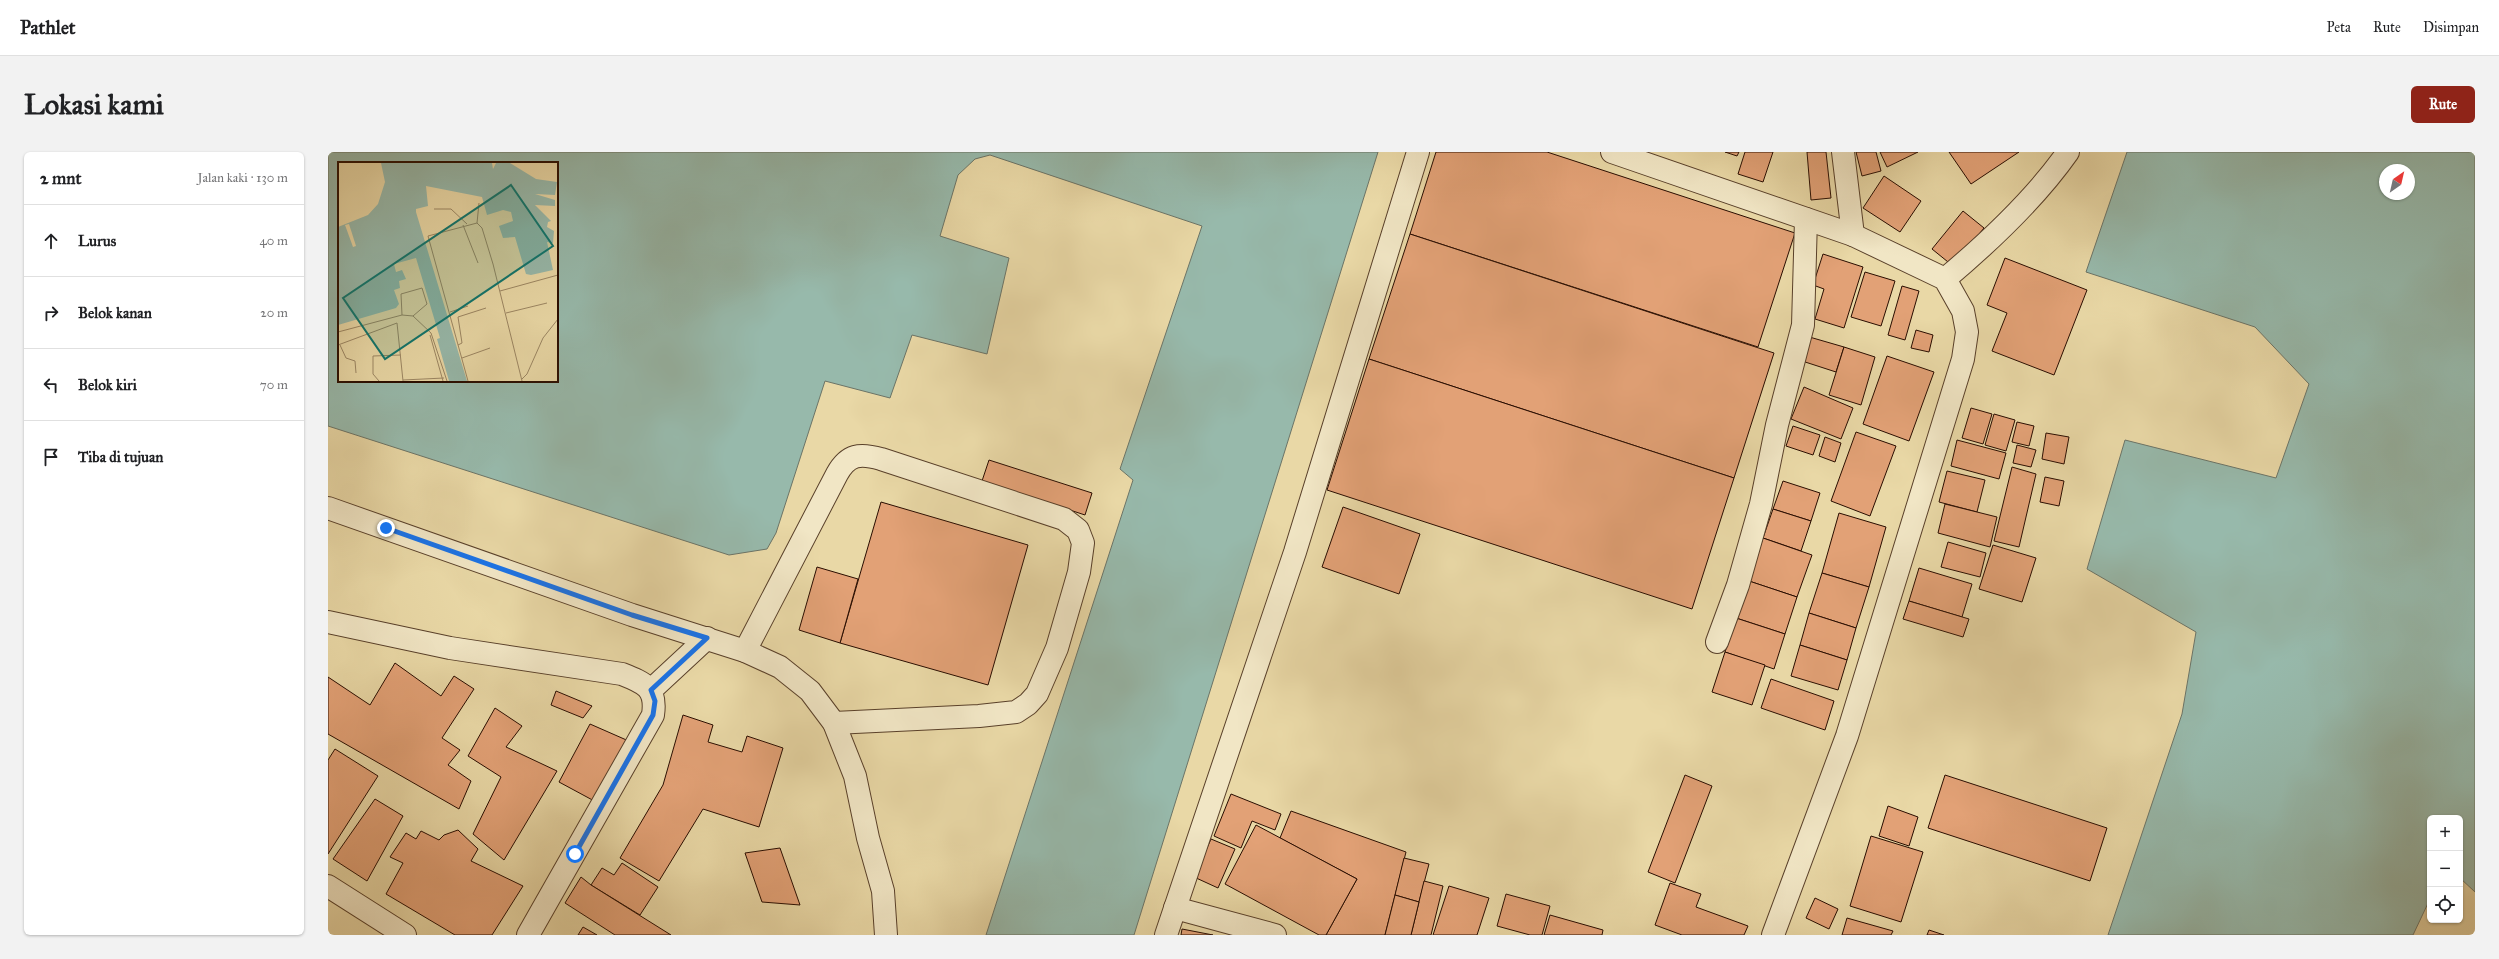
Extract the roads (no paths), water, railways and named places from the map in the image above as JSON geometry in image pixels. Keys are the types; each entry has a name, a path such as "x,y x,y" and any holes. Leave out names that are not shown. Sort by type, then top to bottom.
{"street":[{"path":"1166,935 1295,552 1418,152"},
{"path":"1612,152 1853,235 1945,279 1964,311 1966,332 1963,360 1847,736 1773,935"},
{"path":"1843,152 1853,235"},
{"path":"1945,279 1997,231 2052,175 2068,152"},
{"path":"1716,642 1738,585 1761,504 1777,425 1803,325 1806,220"},
{"path":"745,651 843,462 854,457 866,454 1064,519 1078,530 1083,543 1079,572 1056,648 1036,694 1028,704 1016,712 979,716 834,723"},
{"path":"328,508 632,615 745,651 780,667 810,691 834,723 855,776 868,838 883,891 886,935"},
{"path":"328,622 450,648 622,674 638,680 651,690 655,701 650,722 528,935"},
{"path":"651,690 707,638"},
{"path":"328,886 405,935"},
{"path":"1176,908 1275,935"}]}
